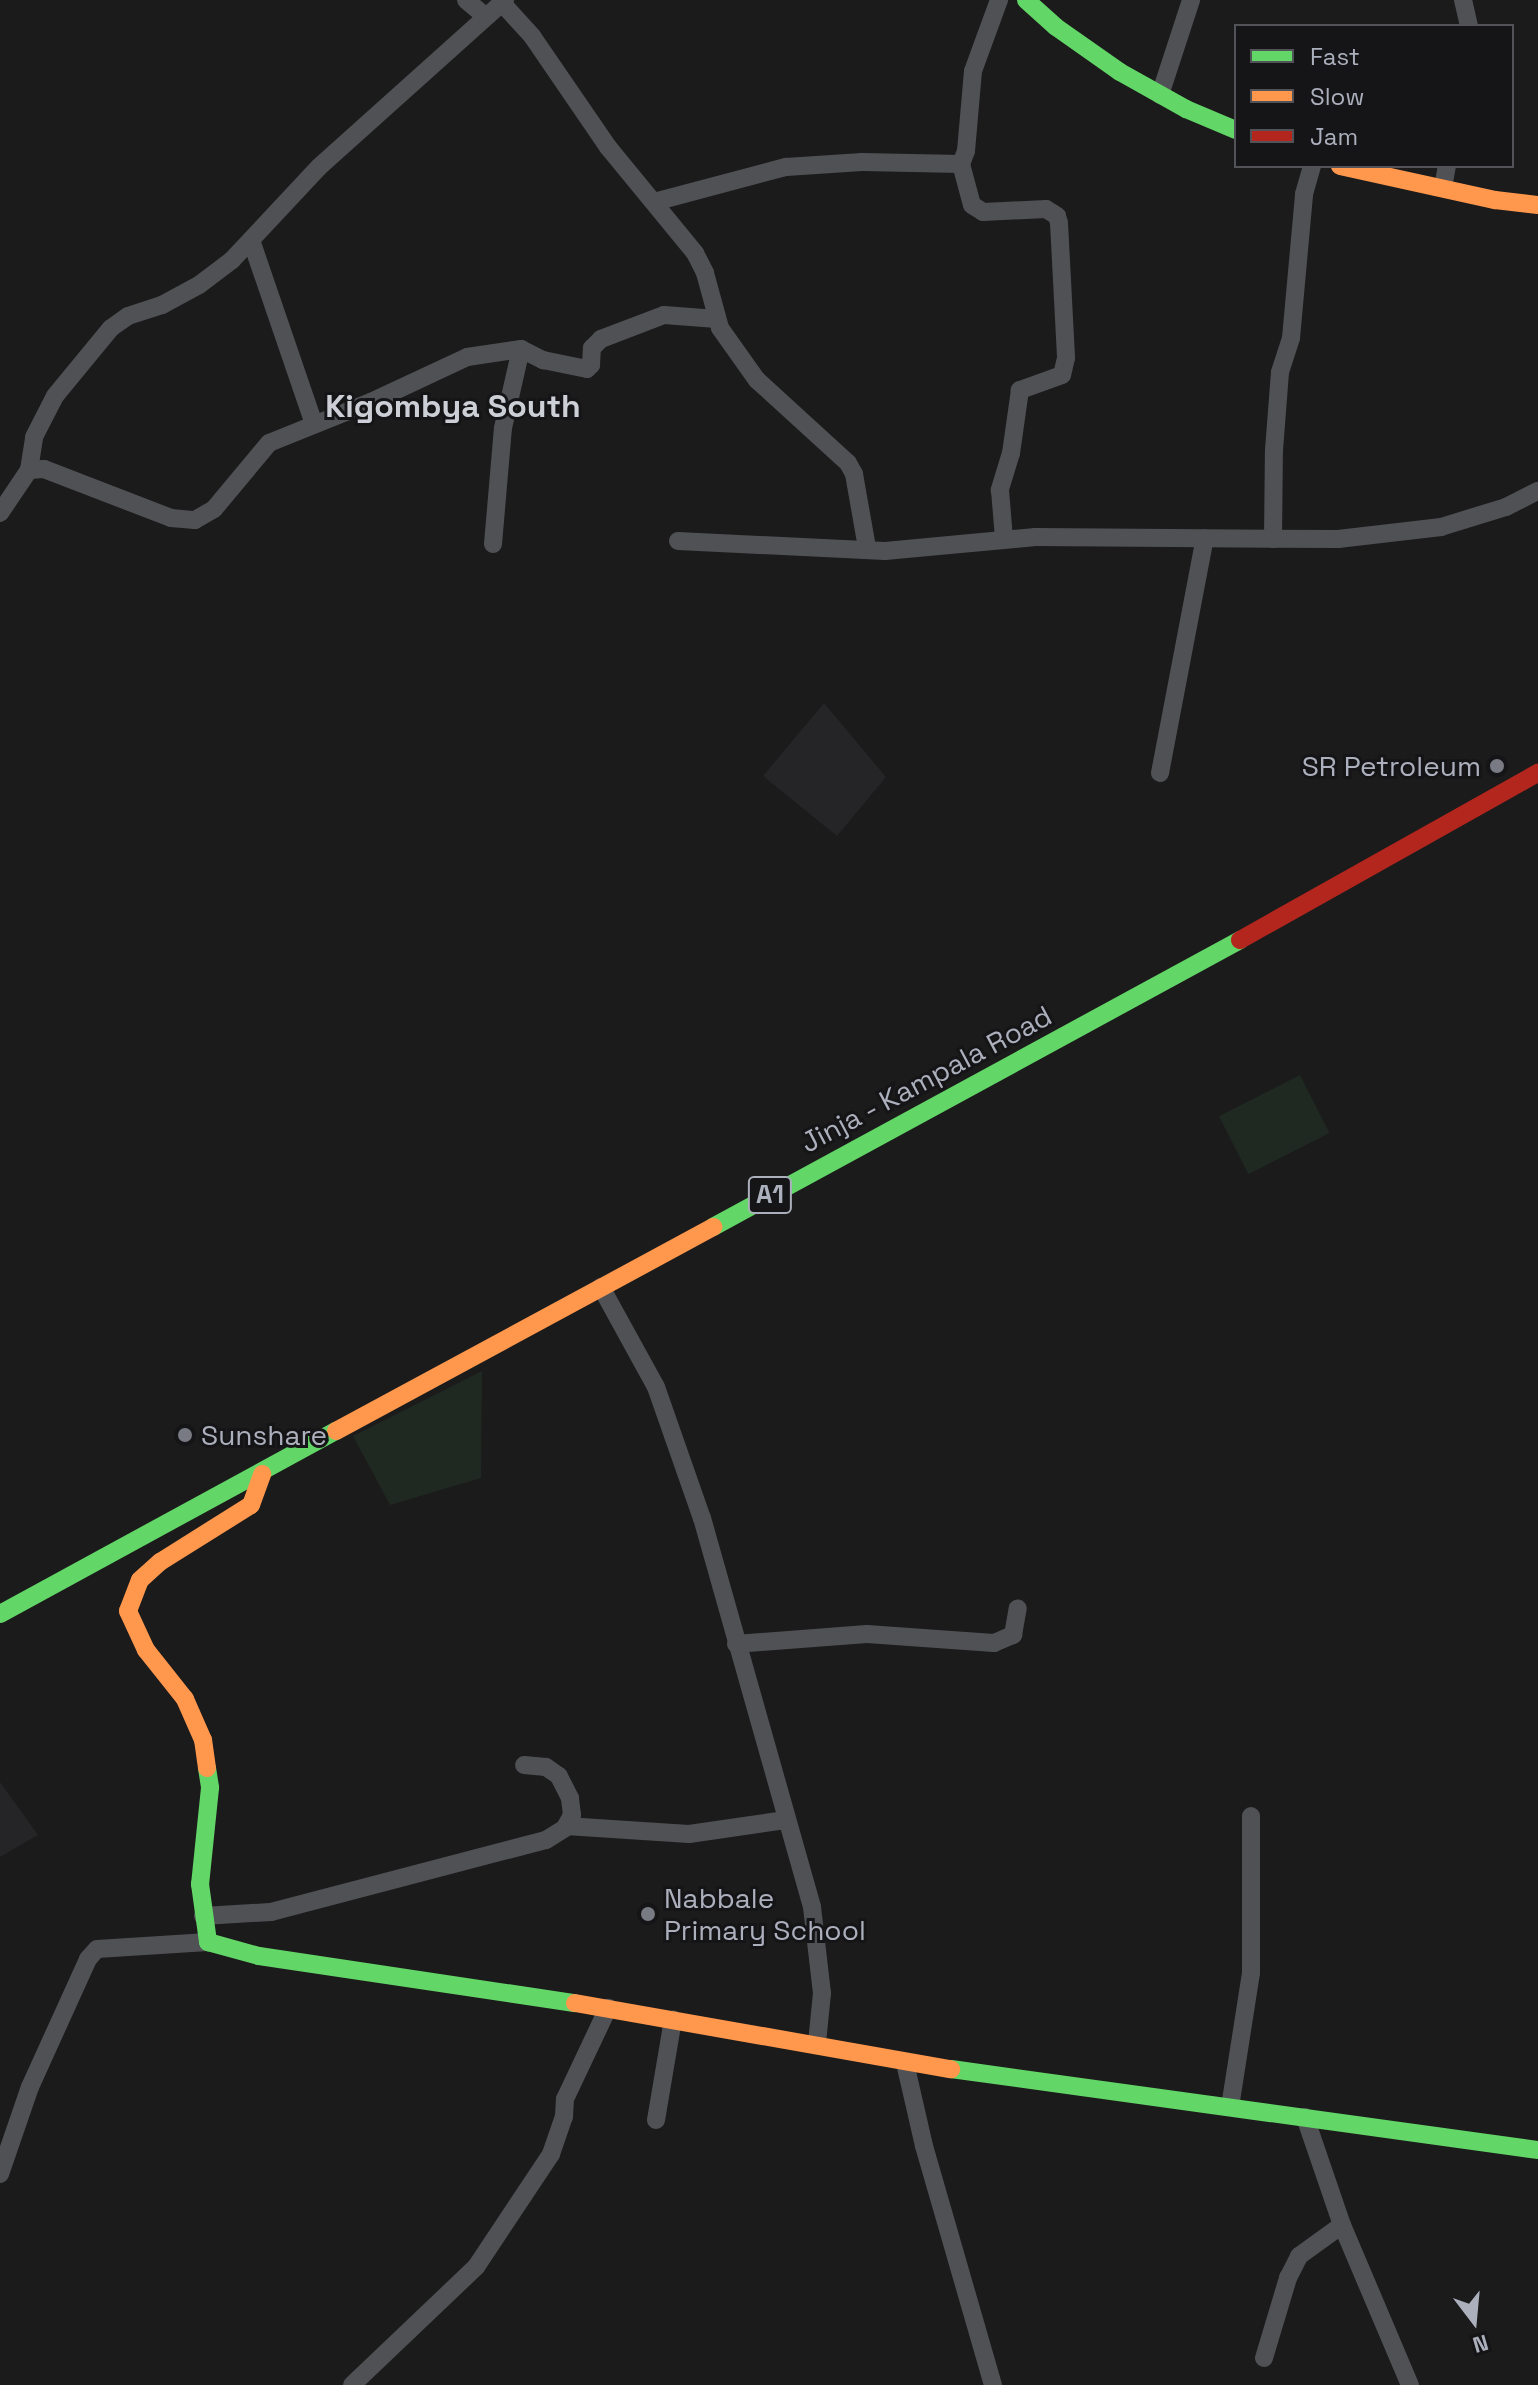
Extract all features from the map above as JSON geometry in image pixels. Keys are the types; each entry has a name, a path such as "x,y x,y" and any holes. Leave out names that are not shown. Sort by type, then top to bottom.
{"main road":[{"path":"1026,0 1056,27 1160,95 1234,129"},
{"path":"1349,168 1538,205"},
{"name":"Jinja - Kampala Road","path":"0,1614 1181,973 1538,773"},
{"path":"262,1474 258,1493 251,1505 160,1562 140,1580 128,1611 131,1624 146,1650 185,1699 203,1740 210,1788 200,1884 208,1942 259,1956 608,2008 817,2043 905,2063 1538,2150"}],"street":[{"path":"466,0 485,16"},
{"path":"999,0 973,71 966,151 961,164 972,205 983,212 1046,209 1057,216 1066,358 1062,375 1020,390 1011,453 1000,490 1004,539"},
{"path":"1160,95 1191,0"},
{"path":"1463,0 1469,24"},
{"path":"0,513 29,470 34,437 55,396 111,328 128,316 162,305 199,285 232,260 319,167 503,2 532,36 608,147 695,253 705,273 717,319 727,340 766,391 848,463 854,474 867,548"},
{"path":"654,202 746,175 797,166 961,164"},
{"path":"1273,539 1274,450 1280,372 1293,327 1304,194 1311,168"},
{"path":"1443,188 1447,168"},
{"path":"251,240 314,424"},
{"path":"29,470 44,469 171,518 195,520 214,509 269,443 467,357 521,349 543,360 587,369 592,348 601,339 664,315 717,319"},
{"path":"493,544 503,428 521,349"},
{"path":"678,541 909,551 1004,539 1338,539 1441,527 1506,507 1538,491"},
{"path":"1160,773 1205,538"},
{"path":"601,1287 656,1387 702,1518 812,1907 822,1993 817,2043"},
{"path":"736,1644 867,1634 994,1643 1013,1635 1018,1608"},
{"path":"203,1916 271,1912 363,1886 441,1870 546,1840 566,1826 572,1815 570,1798 559,1776 546,1767 524,1765"},
{"path":"1230,2107 1250,1985 1253,1896 1251,1816"},
{"path":"566,1826 689,1834 785,1820"},
{"path":"0,2174 30,2087 88,1959 97,1949 111,1946 208,1942"},
{"path":"352,2385 476,2267 551,2154 564,2117 565,2099 608,2008"},
{"path":"656,2120 673,2019"},
{"path":"905,2063 924,2146 993,2385"},
{"path":"1305,2117 1342,2225 1410,2385"},
{"path":"1264,2358 1288,2278 1299,2256 1342,2225"}],"shaded area":[{"path":"824,703 886,777 837,836 763,776"},
{"path":"1300,1075 1330,1133 1248,1174 1219,1116"},
{"path":"482,1371 481,1478 390,1505 353,1436"},
{"path":"0,1782 38,1835 0,1857"}],"traffic: fast":[{"path":"1026,0 1056,27 1120,72 1186,109 1234,129"},
{"path":"713,1227 1240,940"},
{"path":"0,1614 336,1431"},
{"path":"207,1768 210,1788 200,1884 208,1942 259,1956 575,2003"},
{"path":"951,2069 1538,2150"}],"traffic: slow":[{"path":"1349,168 1495,200 1538,205"},
{"path":"336,1431 713,1227"},
{"path":"207,1768 203,1740 185,1699 146,1650 128,1611 140,1580 160,1562 251,1505 262,1474"},
{"path":"575,2003 951,2069"}],"traffic: jam":[{"path":"1240,940 1538,773"}],"place":[{"name":"SR Petroleum","path":"1497,766"},
{"name":"Sunshare","path":"185,1435"},
{"name":"Nabbale Primary School","path":"648,1914"}],"district":[{"name":"Kigombya South","path":"453,406"}]}
